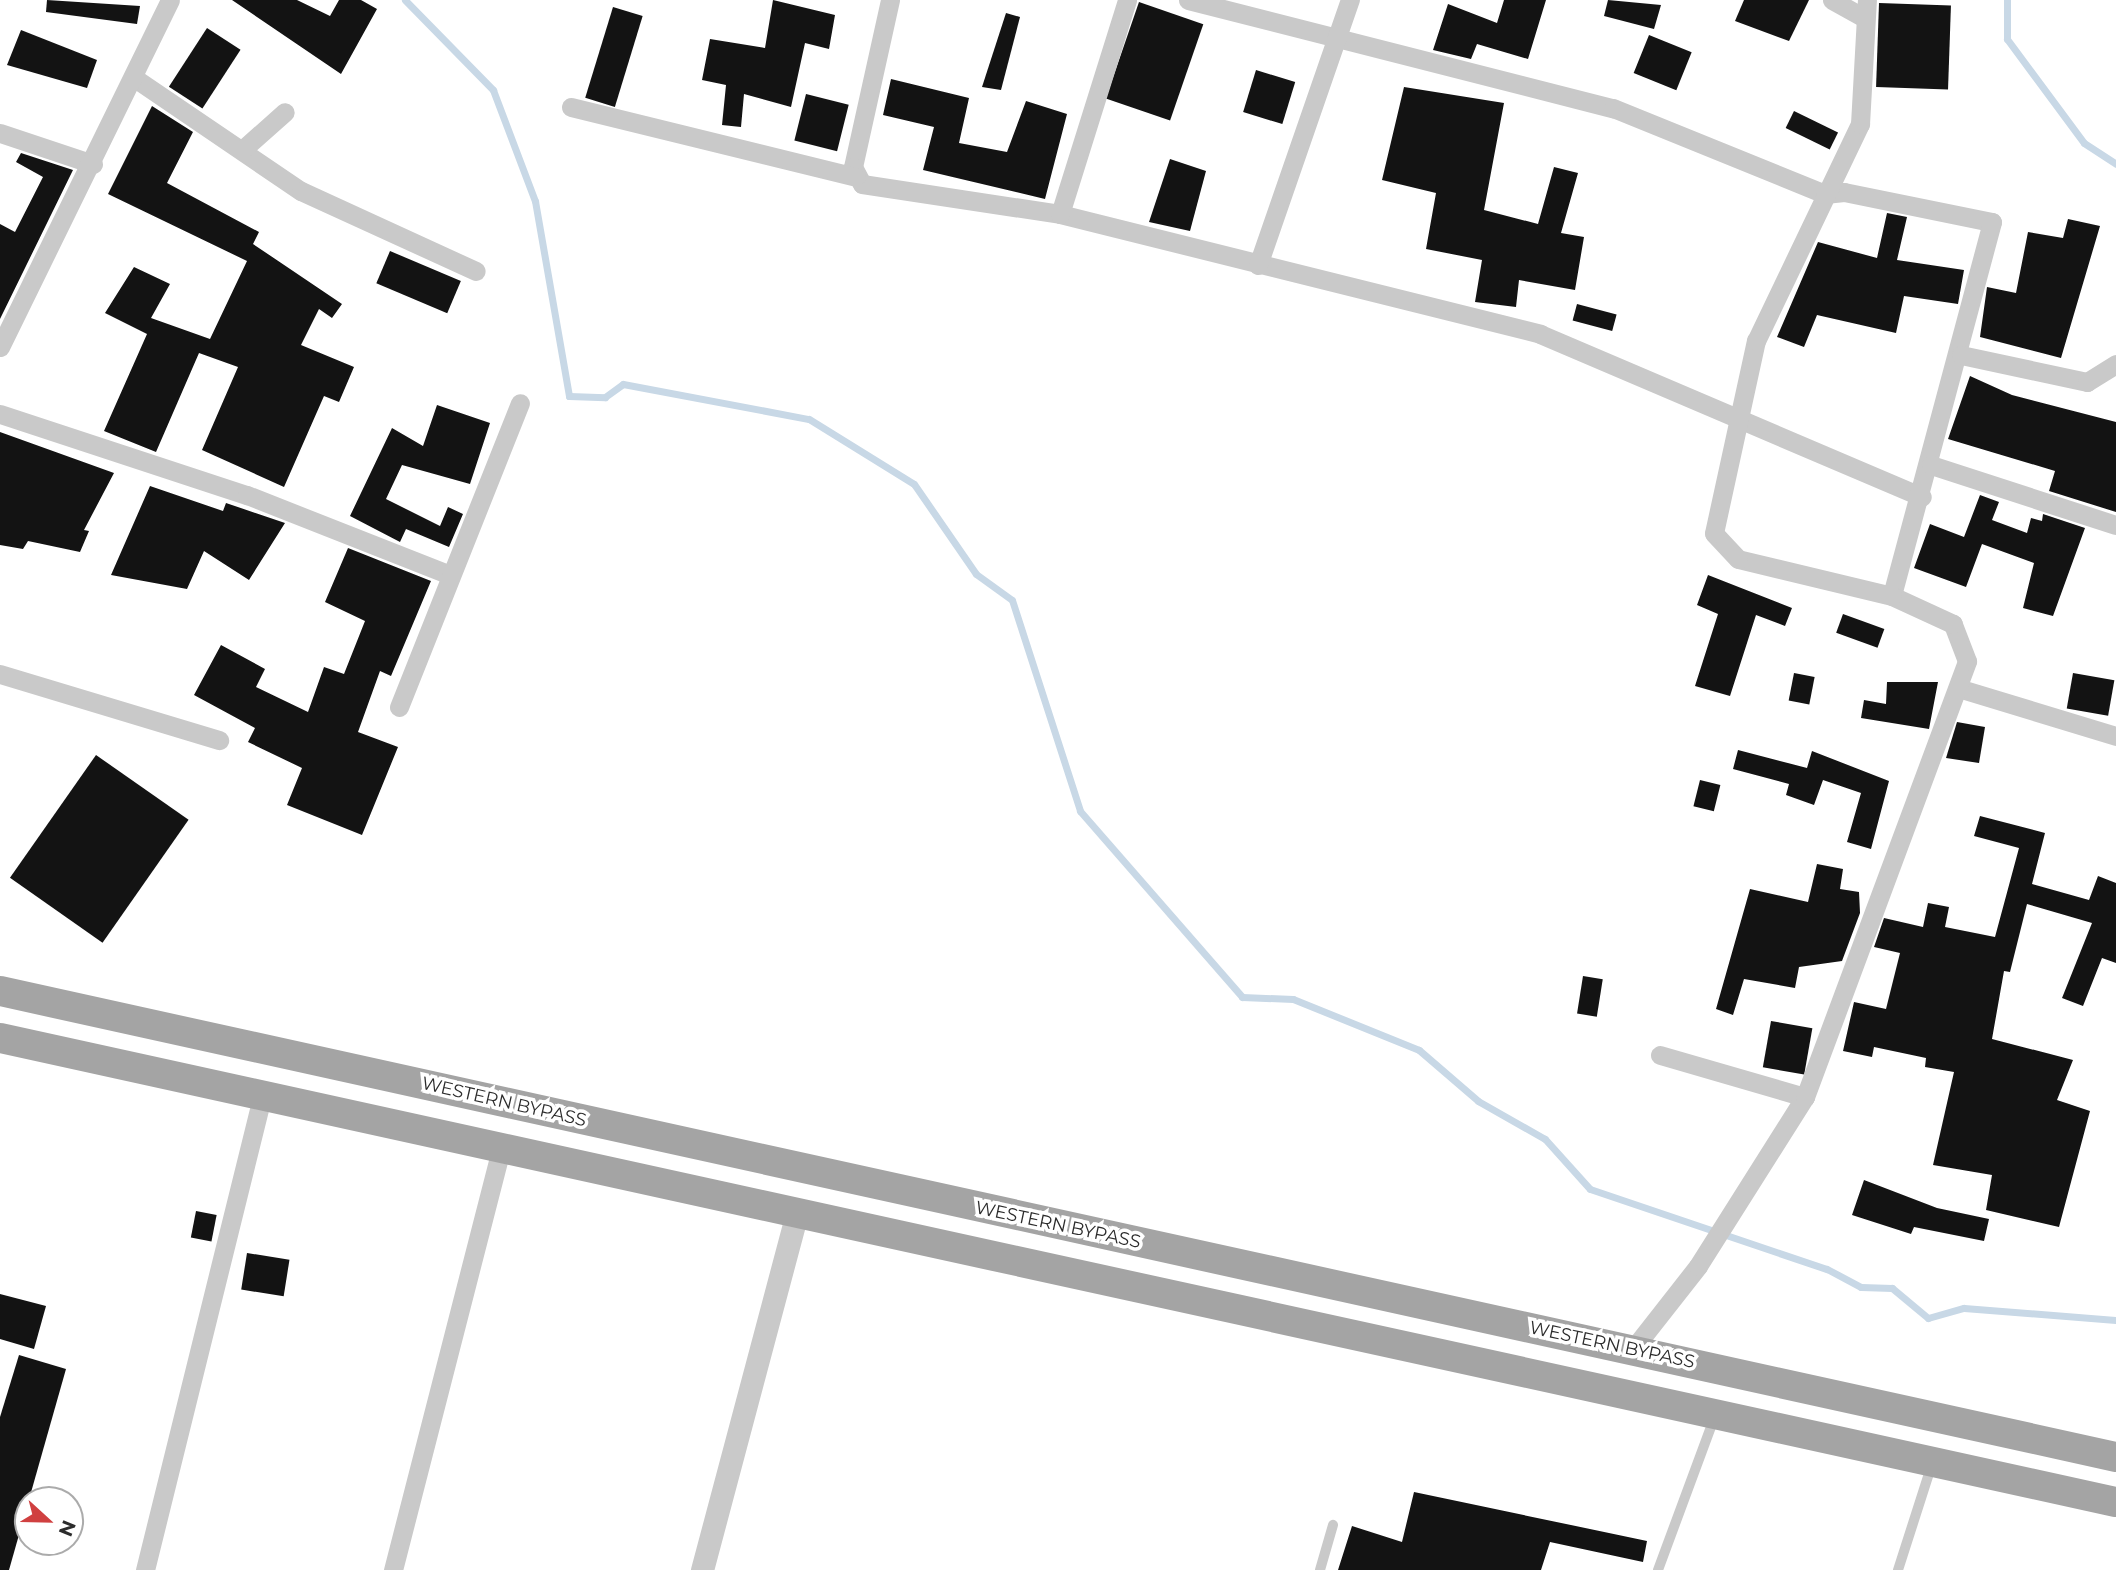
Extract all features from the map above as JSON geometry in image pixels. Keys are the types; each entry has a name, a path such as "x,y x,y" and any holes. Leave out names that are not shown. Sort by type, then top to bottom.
{"main road":[{"name":"WESTERN BYPASS","path":"0,991 2116,1457"},
{"path":"0,1038 2116,1502"}],"street":[{"path":"0,347 93,164 170,0"},
{"path":"890,0 853,167 862,184 1059,214 1539,334 1922,497"},
{"path":"1188,0 1613,108 1825,194 1843,192 1992,222 1961,355 1892,596"},
{"path":"1258,265 1335,36 1350,0"},
{"path":"1633,1349 1698,1266 1742,1192 1805,1097 1967,661 1953,624 1892,596 1738,559 1722,546 1714,533 1715,511 1735,419 1756,341 1860,124 1865,9 1832,0"},
{"path":"1059,214 1122,1"},
{"path":"133,77 338,211 476,271"},
{"path":"570,107 856,177"},
{"path":"242,150 285,112"},
{"path":"0,133 93,164"},
{"path":"1961,355 2087,382 2116,364"},
{"path":"399,707 449,589 448,574 520,403"},
{"path":"0,414 247,495 448,574"},
{"path":"1931,465 2116,525"},
{"path":"0,674 219,740"},
{"path":"1958,688 2116,736"},
{"path":"1660,1055 1805,1097"},
{"path":"145,1570 262,1097"},
{"path":"393,1570 501,1150"},
{"path":"702,1570 797,1212"}],"lane":[{"path":"1658,1570 1716,1413"},
{"path":"1898,1570 1933,1461"},
{"path":"1320,1570 1333,1525"}],"building":[{"path":"47,0 140,6 137,24 46,12"},
{"path":"232,0 297,0 330,16 339,0 361,0 377,9 341,74"},
{"path":"773,0 835,15 829,49 805,43 791,107 744,94 741,127 722,125 726,85 702,80 710,39 765,48"},
{"path":"1504,0 1546,0 1528,59 1477,44 1471,59 1433,50 1448,4 1497,23"},
{"path":"1608,0 1661,5 1654,29 1604,16"},
{"path":"1744,0 1809,0 1789,41 1735,21"},
{"path":"1139,2 1203,24 1170,121 1106,98"},
{"path":"1879,3 1951,6 1948,89 1876,87"},
{"path":"613,7 643,16 615,107 585,98"},
{"path":"1006,13 1020,17 1001,90 982,87"},
{"path":"207,28 241,50 202,108 169,87"},
{"path":"21,30 97,60 87,88 7,65"},
{"path":"1649,35 1692,52 1676,90 1634,73"},
{"path":"1256,70 1295,82 1282,124 1243,112"},
{"path":"891,79 969,98 959,143 1007,152 1026,101 1067,114 1045,199 923,170 934,127 883,115"},
{"path":"1404,87 1504,103 1484,210 1538,224 1554,167 1578,173 1561,233 1584,237 1575,290 1519,280 1516,307 1475,302 1482,260 1426,249 1436,193 1382,180"},
{"path":"806,94 849,105 837,151 794,141"},
{"path":"152,106 193,132 167,183 259,232 253,244 342,304 332,318 319,309 301,345 354,367 339,402 324,396 284,487 202,450 238,367 199,353 156,452 104,431 147,334 105,313 134,267 170,284 151,318 210,339 247,261 108,194"},
{"path":"1794,111 1838,132 1830,150 1786,128"},
{"path":"21,153 73,170 0,319 0,224 15,232 43,177 16,162"},
{"path":"1170,159 1206,171 1190,231 1149,222"},
{"path":"1887,213 1907,217 1897,260 1964,270 1958,304 1904,296 1896,333 1817,315 1804,347 1777,337 1818,242 1877,258"},
{"path":"2068,219 2100,226 2061,358 1980,337 1987,287 2016,293 2028,232 2063,238"},
{"path":"390,251 461,281 447,313 376,283"},
{"path":"1577,304 1617,315 1612,331 1573,320"},
{"path":"1970,376 2012,395 2116,422 2116,512 2049,491 2055,471 1948,439"},
{"path":"437,405 490,423 470,484 402,465 386,499 440,526 448,507 463,514 449,547 406,529 400,542 350,516 392,428 423,446"},
{"path":"0,432 114,473 84,530 89,531 80,552 28,541 23,549 0,545"},
{"path":"150,486 223,511 226,503 285,523 249,580 204,551 187,589 111,575"},
{"path":"1980,495 1999,502 1992,520 2027,533 2031,518 2042,521 2043,514 2085,528 2053,616 2023,608 2034,563 1982,544 1966,587 1914,568 1930,524 1964,537"},
{"path":"348,548 431,581 391,676 380,671 358,732 398,747 362,835 287,805 302,768 248,742 255,728 194,695 221,645 265,669 256,687 308,712 324,667 344,674 365,621 325,602"},
{"path":"1708,575 1792,608 1785,626 1756,615 1730,696 1695,686 1718,614 1697,605"},
{"path":"1843,614 1884,629 1878,648 1836,633"},
{"path":"1794,673 1815,677 1809,704 1789,700"},
{"path":"2073,673 2114,680 2108,716 2067,708"},
{"path":"1887,682 1938,682 1929,729 1861,718 1864,700 1886,704"},
{"path":"1957,722 1985,727 1979,763 1946,758"},
{"path":"1738,750 1807,768 1812,751 1889,781 1871,849 1847,842 1861,793 1823,780 1814,805 1786,795 1789,784 1733,769"},
{"path":"96,755 189,820 103,943 10,878"},
{"path":"1700,780 1720,785 1714,811 1693,806"},
{"path":"1980,816 2045,833 2032,884 2089,900 2098,876 2116,883 2116,963 2102,958 2083,1006 2062,998 2092,923 2027,904 2010,972 2004,971 1992,1039 2073,1060 2057,1100 2090,1111 2059,1227 1986,1210 1992,1175 1933,1165 1954,1072 1925,1067 1926,1058 1874,1047 1872,1057 1843,1051 1854,1002 1886,1009 1900,953 1874,947 1884,918 1923,927 1928,903 1949,907 1945,927 1995,937 2019,848 1974,836"},
{"path":"1817,864 1843,869 1840,889 1859,892 1860,913 1842,961 1799,967 1795,988 1744,979 1733,1015 1716,1009 1750,889 1808,902"},
{"path":"1583,976 1603,979 1597,1017 1577,1014"},
{"path":"1771,1021 1812,1028 1804,1075 1763,1067"},
{"path":"1864,1180 1937,1208 1989,1219 1984,1241 1914,1227 1911,1234 1852,1215"},
{"path":"196,1211 217,1215 211,1242 191,1238"},
{"path":"247,1253 289,1260 284,1296 241,1290"},
{"path":"0,1294 46,1306 34,1349 0,1339"},
{"path":"19,1355 66,1369 33,1486 14,1486 14,1552 9,1570 0,1570 0,1417"},
{"path":"1414,1492 1647,1541 1643,1562 1550,1542 1541,1570 1338,1570 1352,1526 1402,1542"}],"waterway":[{"path":"405,0 493,90 535,201 569,396 605,397 623,384 809,419 914,484 976,574 1012,600 1080,811 1242,997 1293,999 1419,1050 1478,1101 1545,1139 1590,1189 1827,1269 1861,1287 1892,1288 1928,1318 1964,1308 2116,1320"},
{"path":"2007,0 2007,39 2084,143 2116,164"}]}
